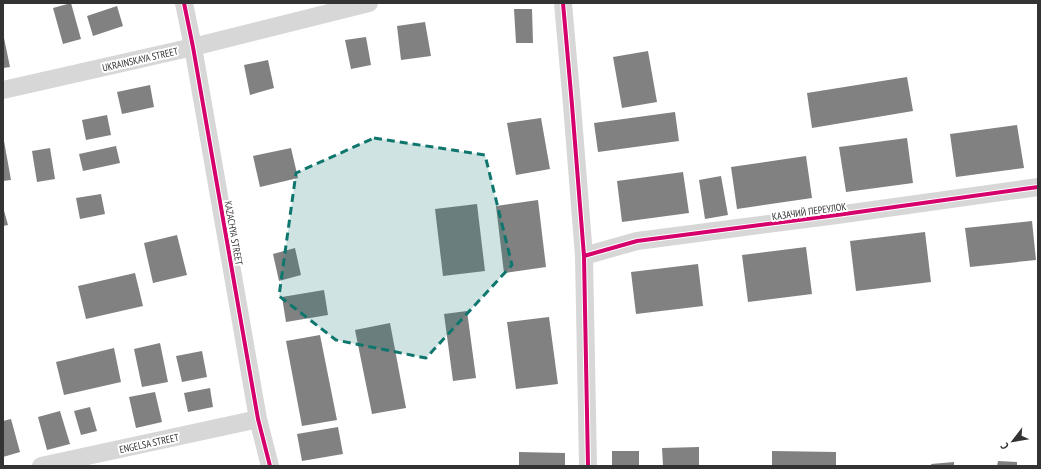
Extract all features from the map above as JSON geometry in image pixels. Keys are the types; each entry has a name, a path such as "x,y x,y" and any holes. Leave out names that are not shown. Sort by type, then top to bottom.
{"street":[{"name":"KAZACHYA STREET","path":"184,3 258,420 270,466"},
{"name":"UKRAINSKAYA STREET","path":"3,90 193,47 369,3"},
{"path":"563,3 584,256 588,466"},
{"name":"КАЗАЧИЙ ПЕРЕУЛОК","path":"584,256 637,242 1038,187"},
{"name":"ENGELSA STREET","path":"41,466 258,420"}],"highlighted area":[{"path":"374,138 485,155 512,265 426,358 336,340 279,296 296,173"}],"building":[{"path":"71,3 81,39 63,44 53,8"},
{"path":"117,6 123,26 93,36 87,16"},
{"path":"514,9 532,9 533,43 516,43"},
{"path":"425,22 431,56 401,60 397,26"},
{"path":"366,37 371,65 351,69 345,40"},
{"path":"3,38 10,67 3,68"},
{"path":"648,51 657,102 622,108 613,57"},
{"path":"268,60 274,88 250,95 244,65"},
{"path":"907,77 913,111 812,128 807,93"},
{"path":"150,85 154,107 122,114 117,92"},
{"path":"675,112 679,141 598,152 594,123"},
{"path":"107,115 111,135 86,140 82,120"},
{"path":"541,118 550,169 516,175 507,123"},
{"path":"1017,125 1024,168 956,177 950,134"},
{"path":"907,138 913,183 846,192 839,147"},
{"path":"3,141 11,180 3,181"},
{"path":"116,146 120,163 83,171 79,154"},
{"path":"50,148 55,179 37,182 32,151"},
{"path":"291,148 298,178 260,187 253,156"},
{"path":"806,156 812,198 737,209 731,167"},
{"path":"683,172 689,213 622,222 617,181"},
{"path":"721,176 728,215 705,219 699,180"},
{"path":"101,194 105,214 80,219 76,198"},
{"path":"538,200 546,267 504,273 496,206"},
{"path":"477,204 485,271 443,276 435,209"},
{"path":"3,207 8,225 3,226"},
{"path":"1032,221 1036,260 970,267 965,228"},
{"path":"925,232 931,282 856,291 850,241"},
{"path":"177,235 187,275 153,283 144,243"},
{"path":"806,247 812,294 748,302 742,255"},
{"path":"295,248 301,275 279,281 273,254"},
{"path":"698,264 703,306 636,314 631,272"},
{"path":"135,273 143,306 86,319 78,286"},
{"path":"324,290 328,315 286,322 282,297"},
{"path":"467,311 476,378 453,381 444,314"},
{"path":"549,317 558,384 516,389 507,322"},
{"path":"390,323 406,408 372,414 355,330"},
{"path":"320,335 337,420 302,426 286,341"},
{"path":"160,343 168,382 142,387 134,349"},
{"path":"114,348 121,382 64,395 56,362"},
{"path":"202,351 207,377 182,382 176,356"},
{"path":"210,388 213,407 188,412 184,393"},
{"path":"155,392 162,422 136,428 129,397"},
{"path":"90,407 97,431 81,435 74,411"},
{"path":"60,411 70,444 47,450 38,417"},
{"path":"11,419 20,452 3,457 3,421"},
{"path":"338,427 343,454 302,461 297,434"},
{"path":"699,447 699,466 663,466 662,448"},
{"path":"612,451 639,451 639,466 612,466"},
{"path":"772,451 836,452 836,466 772,466"},
{"path":"519,452 565,453 565,466 519,466"},
{"path":"998,461 1017,462 1017,466 997,466"},
{"path":"954,462 954,466 932,466 931,464"}],"cycle path":[{"path":"184,3 258,419 270,466"},
{"path":"563,3 584,256 588,466"},
{"path":"584,256 637,241 1038,187"}]}
